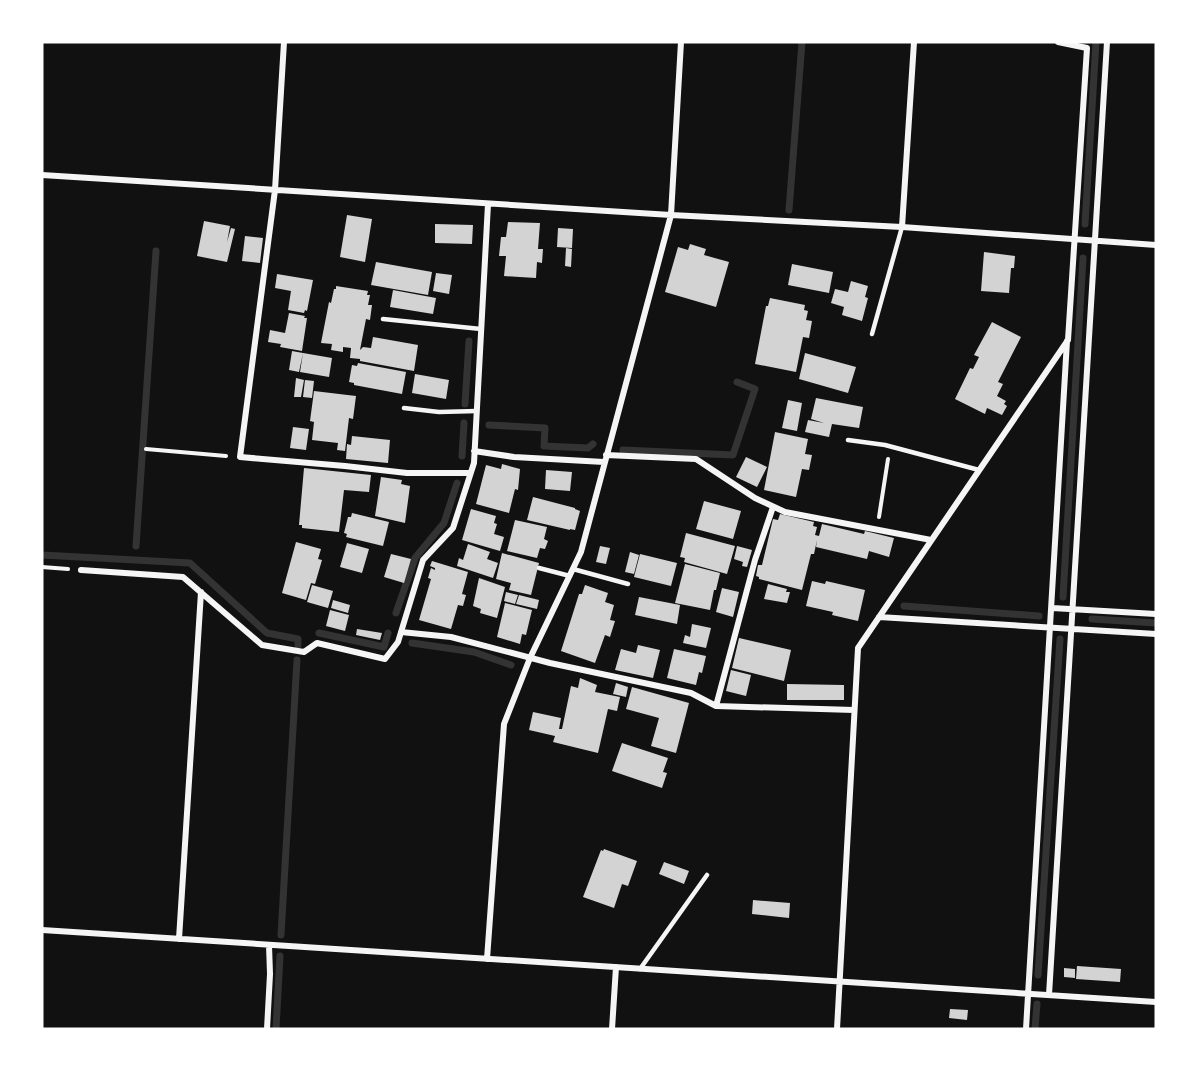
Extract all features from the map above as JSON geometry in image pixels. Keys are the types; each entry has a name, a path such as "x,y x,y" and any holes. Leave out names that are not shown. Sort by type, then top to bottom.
{"street":[{"path":"285,42 275,190 240,457 407,474 470,473"},
{"path":"487,959 504,724 530,658 581,552 671,215 681,42"},
{"path":"902,227 914,42"},
{"path":"1026,1029 1087,48 1080,44 1058,42"},
{"path":"1049,995 1107,42"},
{"path":"42,175 488,204 902,227 1156,245"},
{"path":"81,570 183,577 262,645 304,652 317,643 385,659 398,642 423,560 453,528 474,463 488,204"},
{"path":"837,1029 858,648 1068,340"},
{"path":"474,451 514,457 696,459 754,498 785,512 932,540"},
{"path":"716,706 755,560 773,507"},
{"path":"179,939 201,592"},
{"path":"1052,608 1156,614"},
{"path":"879,617 1156,634"},
{"path":"401,632 451,637 530,658 691,693 716,706 854,710"},
{"path":"42,930 1156,1002"},
{"path":"267,1029 269,945"},
{"path":"612,1029 616,967"}],"lane":[{"path":"872,334 902,227"},
{"path":"382,319 481,329"},
{"path":"404,408 439,412 477,411"},
{"path":"848,440 890,447 979,470"},
{"path":"539,568 570,576"},
{"path":"573,568 628,584"},
{"path":"640,969 707,875"}],"path":[{"path":"877,529 890,447"},
{"path":"146,449 240,457"},
{"path":"42,567 81,570"}],"building":[{"path":"347,215 372,219 365,262 340,257"},
{"path":"204,221 230,226 227,242 231,228 235,229 227,262 197,256"},
{"path":"508,222 540,223 538,249 543,249 542,263 537,262 536,278 504,276 506,256 499,256 501,237 506,237"},
{"path":"435,224 473,225 472,244 435,243"},
{"path":"558,228 573,229 572,248 557,247"},
{"path":"245,236 263,238 260,263 242,261"},
{"path":"690,244 706,249 704,255 729,262 716,307 665,292 678,247 688,250"},
{"path":"566,248 572,249 571,267 565,266"},
{"path":"984,252 1015,256 1014,268 1011,268 1009,293 981,291"},
{"path":"376,262 432,272 428,295 371,285"},
{"path":"792,264 833,272 829,293 788,285"},
{"path":"436,273 452,275 449,294 433,291"},
{"path":"277,274 313,280 307,311 305,310 304,313 288,310 291,291 275,288"},
{"path":"851,281 868,286 865,297 868,298 862,321 842,315 844,307 831,303 835,289 848,292"},
{"path":"336,286 368,291 367,295 370,295 368,305 372,305 370,320 366,319 360,350 363,347 371,348 373,337 418,345 414,371 350,358 351,348 343,347 343,352 331,350 332,344 321,343 329,302 331,303"},
{"path":"393,290 436,298 433,314 390,307"},
{"path":"770,298 805,305 804,310 808,311 806,320 812,321 809,338 803,337 796,372 755,364 766,306"},
{"path":"289,313 307,318 302,351 268,342 270,330 285,333"},
{"path":"992,322 1021,337 998,382 1003,384 997,396 1006,401 1004,404 1007,406 1002,415 987,408 985,414 955,399 970,368 973,369 979,357 974,355"},
{"path":"292,351 303,353 299,372 289,370"},
{"path":"303,353 332,358 329,377 300,372"},
{"path":"805,353 856,367 848,393 799,379"},
{"path":"358,363 406,372 402,394 354,385 349,382 352,365 357,366"},
{"path":"415,374 449,380 446,399 412,393"},
{"path":"296,378 304,380 301,397 294,397"},
{"path":"305,380 314,381 312,398 303,397"},
{"path":"314,391 356,396 353,419 349,418 345,451 337,450 338,443 312,440 314,422 310,421"},
{"path":"816,398 863,407 859,428 832,424 829,437 805,432 808,420 824,423 811,419"},
{"path":"788,400 802,403 797,431 782,428"},
{"path":"293,427 309,429 306,450 290,448"},
{"path":"775,432 808,439 805,454 812,455 809,470 802,469 796,497 764,490"},
{"path":"352,436 390,440 388,463 346,459 347,444 351,445"},
{"path":"746,457 767,467 757,487 736,477"},
{"path":"502,464 520,469 518,490 515,489 509,513 476,504 486,465 501,469"},
{"path":"304,468 371,475 369,492 344,490 339,532 302,528 302,525 299,525"},
{"path":"546,470 572,472 570,491 545,489"},
{"path":"381,477 402,480 401,484 410,486 405,523 375,516"},
{"path":"533,497 580,511 575,530 527,520"},
{"path":"704,501 741,511 733,539 696,529"},
{"path":"471,509 496,516 494,523 497,524 494,534 504,537 500,551 462,540"},
{"path":"352,513 389,522 383,546 346,537 347,534 344,533 348,517 351,517"},
{"path":"780,514 814,522 813,526 817,527 815,535 819,536 822,524 894,538 889,557 869,551 867,559 816,547 817,540 802,590 759,579 756,576 758,565 762,565 773,519 778,520"},
{"path":"515,520 547,527 544,539 548,541 545,549 540,548 537,558 507,551"},
{"path":"686,533 735,546 727,574 684,562 685,558 680,557"},
{"path":"296,542 321,549 318,559 322,560 315,584 311,583 306,600 282,593"},
{"path":"347,543 369,549 362,573 340,567"},
{"path":"468,544 490,552 487,559 498,563 493,578 457,566 459,558 463,560"},
{"path":"600,546 610,548 606,564 596,562"},
{"path":"737,546 752,550 747,567 742,566 743,562 734,559"},
{"path":"630,552 639,555 634,574 625,572"},
{"path":"502,553 539,563 531,595 509,590 511,583 496,579"},
{"path":"391,554 411,559 404,583 384,577"},
{"path":"640,554 677,563 671,586 634,577"},
{"path":"432,561 468,572 462,594 466,595 463,606 458,605 451,629 419,620 431,579 428,578 431,568 435,570 430,566"},
{"path":"685,564 720,573 710,610 675,603"},
{"path":"479,578 505,587 497,618 480,613 481,609 473,606"},
{"path":"812,581 825,584 826,581 865,590 858,621 806,606"},
{"path":"768,584 790,592 787,603 764,599"},
{"path":"312,585 333,591 328,608 307,602"},
{"path":"585,585 608,593 605,602 614,605 610,620 615,621 610,637 605,635 595,663 561,651 579,594 582,594"},
{"path":"722,588 739,592 733,617 716,612"},
{"path":"506,592 518,595 515,604 504,601"},
{"path":"519,595 539,600 537,609 516,604"},
{"path":"639,597 680,605 677,624 635,615"},
{"path":"333,600 350,605 348,613 331,608"},
{"path":"505,603 532,610 526,635 522,634 520,644 497,637"},
{"path":"330,610 349,615 345,631 326,626"},
{"path":"692,624 711,628 706,648 683,643 685,635 690,637"},
{"path":"357,629 382,633 380,640 356,635"},
{"path":"739,638 791,650 784,681 732,668"},
{"path":"638,645 660,650 653,678 615,670 621,649 636,653"},
{"path":"674,649 706,656 696,685 667,678"},
{"path":"731,670 751,675 746,696 726,691"},
{"path":"580,678 597,685 595,692 620,697 617,711 608,709 598,753 553,742 555,736 529,730 533,712 561,718 559,729 562,729 571,686 578,688"},
{"path":"616,683 628,687 626,697 613,694"},
{"path":"787,684 844,685 844,700 787,700"},
{"path":"632,687 689,703 676,753 651,746 659,718 626,709"},
{"path":"622,743 668,758 663,772 667,773 662,788 612,771"},
{"path":"604,849 637,861 628,886 622,884 614,908 583,897 601,850"},
{"path":"664,862 689,871 684,884 659,874"},
{"path":"753,900 790,903 789,918 752,914"},
{"path":"1077,966 1121,969 1120,982 1076,979"},
{"path":"1064,968 1075,969 1075,978 1064,977"},
{"path":"950,1009 968,1010 967,1020 949,1018"}],"waterway":[{"path":"789,210 802,42"},
{"path":"1085,224 1096,42"},
{"path":"136,546 156,251"},
{"path":"1063,597 1083,258"},
{"path":"465,404 469,341"},
{"path":"623,450 733,455 755,389 737,382"},
{"path":"462,456 464,423"},
{"path":"489,425 545,428 544,446 588,448 593,444"},
{"path":"396,613 415,558 444,523 457,483"},
{"path":"42,555 190,563 267,633 298,639 298,645"},
{"path":"904,606 1039,616"},
{"path":"1092,619 1156,623"},
{"path":"319,633 384,647 388,633"},
{"path":"1038,975 1060,639"},
{"path":"412,643 474,652 511,665"},
{"path":"281,935 297,660"},
{"path":"276,1029 280,956"},
{"path":"1035,1029 1037,1004"}]}
